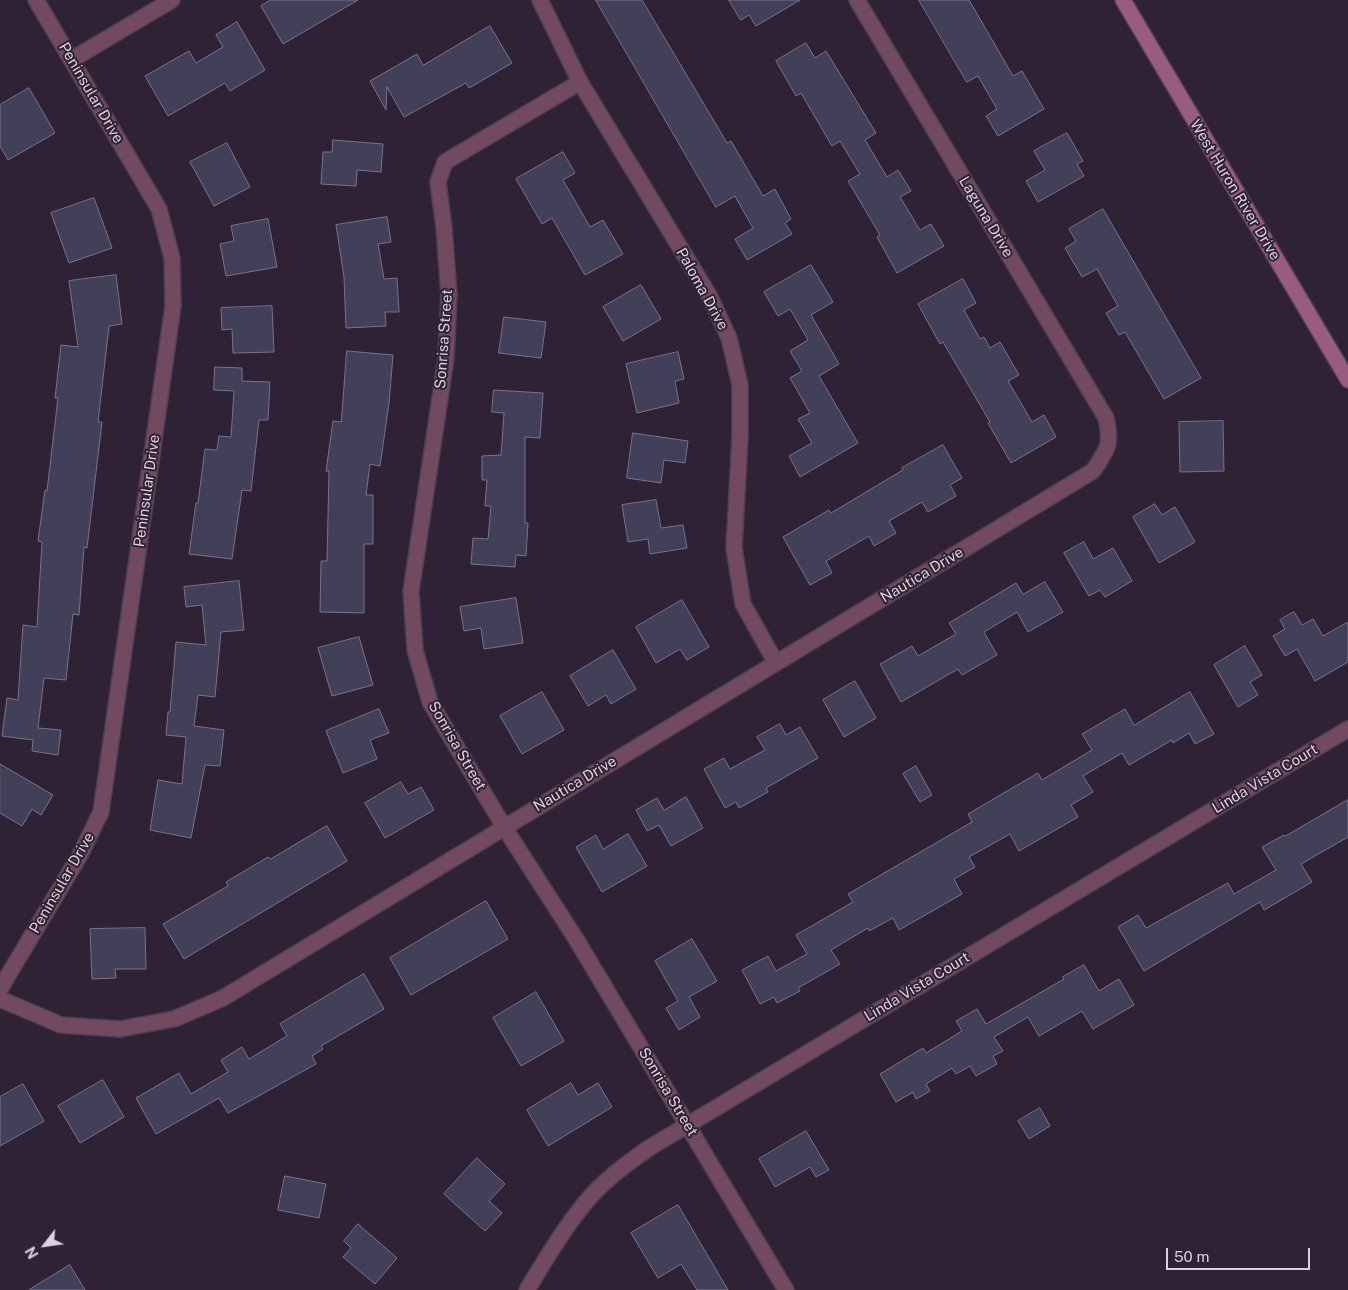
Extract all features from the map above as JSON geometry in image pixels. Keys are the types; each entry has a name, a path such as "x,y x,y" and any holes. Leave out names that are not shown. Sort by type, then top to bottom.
{"main road":[{"name":"West Huron River Drive","path":"1123,0 1348,380"}],"street":[{"name":"Peninsular Drive","path":"0,990 80,855 101,812 173,306 172,258 159,209 36,0"},
{"path":"71,60 172,0"},
{"name":"Paloma Drive","path":"540,0 580,82 710,297 729,338 740,385 740,438 734,548 743,604 776,663"},
{"name":"Laguna Drive","path":"858,0 1106,418 1110,435"},
{"name":"Sonrisa Street","path":"580,82 445,162 438,182 444,228 449,295 446,358 411,591 414,650 430,702 504,827 576,939 786,1290"},
{"name":"Nautica Drive","path":"0,999 61,1025 120,1029 174,1018 222,998 1093,471 1106,452 1110,435"},
{"name":"Linda Vista Court","path":"527,1290 564,1231 586,1202 629,1162 688,1124 1348,729"}],"building":[{"path":"271,0 358,0 283,44 261,6"},
{"path":"596,0 642,0 727,143 731,141 763,196 775,189 791,219 785,223 792,234 747,260 735,239 753,228 735,196 716,207"},
{"path":"729,0 800,0 756,26 749,15 741,20"},
{"path":"919,0 969,0 1013,76 1022,71 1044,109 998,136 986,116 997,109 978,76 967,82"},
{"path":"237,22 265,70 230,91 225,83 168,116 145,76 189,51 196,63 223,47 216,35"},
{"path":"490,26 512,63 469,88 466,83 404,117 387,87 386,110 370,81 417,54 423,65"},
{"path":"806,43 815,58 826,51 876,133 865,140 887,177 898,170 911,191 900,197 920,230 931,224 944,246 897,273 877,237 880,235 848,181 860,174 840,141 832,146 801,93 796,96 776,61"},
{"path":"29,88 55,133 8,160 0,146 0,105"},
{"path":"1067,133 1083,161 1077,164 1084,176 1038,202 1026,181 1045,170 1034,151"},
{"path":"333,140 383,144 381,172 357,170 356,186 321,184 323,152 332,152"},
{"path":"227,143 250,187 214,206 190,162"},
{"path":"563,152 575,173 563,180 590,227 603,220 623,254 585,275 552,218 542,224 516,179"},
{"path":"94,198 112,248 69,263 51,213"},
{"path":"1103,209 1201,378 1164,399 1125,332 1119,335 1106,313 1118,306 1097,269 1082,277 1065,248 1076,241 1069,229"},
{"path":"387,217 391,242 378,244 384,279 397,278 399,312 385,312 386,326 346,328 344,277 336,225"},
{"path":"268,219 277,267 226,276 220,244 234,241 231,226"},
{"path":"811,265 833,302 811,315 839,364 819,376 858,443 800,477 789,456 812,443 798,419 810,413 790,378 802,371 790,351 808,340 790,309 778,316 764,292"},
{"path":"116,275 122,324 109,326 98,422 102,422 87,548 84,547 79,615 73,614 66,680 44,678 38,728 61,730 58,755 32,751 33,740 2,736 7,698 18,700 23,625 37,627 42,542 38,541 45,490 47,491 58,398 55,398 61,345 78,347 69,281"},
{"path":"963,279 976,303 964,310 980,339 984,337 990,348 1000,342 1019,375 1008,381 1032,422 1044,415 1056,437 1011,463 988,423 990,422 943,342 940,344 918,304"},
{"path":"641,285 661,319 623,341 603,307"},
{"path":"272,306 274,352 233,353 232,329 222,330 221,308"},
{"path":"504,317 546,322 541,358 499,353"},
{"path":"347,351 393,355 389,403 380,466 370,464 366,495 373,495 373,544 364,544 364,613 320,612 321,561 327,561 329,471 326,471 333,421 341,422"},
{"path":"678,352 684,379 675,381 679,403 637,413 626,364"},
{"path":"215,367 242,368 242,381 270,382 268,420 259,420 251,491 242,490 232,559 189,554 205,449 217,450 219,436 231,437 234,391 214,390"},
{"path":"494,390 543,393 540,438 525,437 525,523 528,523 526,556 516,555 515,567 471,564 473,538 488,539 491,506 485,506 487,480 482,480 482,456 501,455 504,413 492,412"},
{"path":"1223,421 1224,471 1180,472 1179,422"},
{"path":"633,433 688,441 685,463 664,460 661,483 627,478"},
{"path":"943,445 962,478 950,485 956,496 928,512 922,502 889,521 896,533 874,546 869,536 826,561 832,573 810,585 783,537 829,510 831,513 903,470 902,468"},
{"path":"656,500 661,528 683,525 687,548 650,554 648,539 628,542 622,505"},
{"path":"1155,504 1162,515 1175,507 1195,542 1159,563 1133,517"},
{"path":"1084,542 1093,559 1113,548 1132,581 1105,597 1100,590 1089,596 1064,553"},
{"path":"239,581 244,630 221,632 215,697 198,695 194,726 224,730 220,766 205,765 191,838 150,830 158,780 182,784 186,737 166,735 168,712 170,712 176,642 206,645 202,605 186,607 184,587"},
{"path":"1045,582 1063,612 1028,632 1017,612 984,632 997,655 962,675 958,669 901,702 880,664 912,646 918,656 956,634 949,623 1016,583 1023,594"},
{"path":"516,598 523,643 484,649 481,628 464,631 460,607"},
{"path":"682,600 709,647 687,660 680,649 656,663 636,627"},
{"path":"1294,612 1302,625 1313,619 1323,636 1348,622 1348,662 1315,681 1297,649 1285,656 1273,636 1285,629 1280,620"},
{"path":"359,637 373,685 332,696 318,648"},
{"path":"1245,646 1262,675 1250,682 1258,695 1238,707 1214,665"},
{"path":"613,650 636,689 611,704 606,695 588,706 570,676"},
{"path":"855,681 876,718 844,737 823,700"},
{"path":"542,692 564,730 522,754 500,716"},
{"path":"1190,692 1214,734 1195,744 1189,733 1173,743 1172,740 1129,765 1122,753 1083,776 1093,792 1071,805 1078,817 1019,851 1010,834 969,857 975,867 954,879 962,894 899,930 893,918 869,931 868,928 831,950 840,964 798,988 800,991 777,1003 774,997 760,1004 742,970 768,956 776,971 807,954 796,935 853,902 848,894 972,822 968,814 1038,773 1042,780 1092,750 1082,734 1125,709 1134,725"},
{"path":"379,709 389,733 370,740 377,759 343,773 326,731"},
{"path":"780,724 786,735 800,727 818,758 766,788 768,792 739,808 736,802 725,808 704,769 724,758 730,769 765,750 757,737"},
{"path":"0,764 53,795 41,815 32,809 22,826 0,813"},
{"path":"916,766 932,795 920,802 903,774"},
{"path":"401,782 408,794 421,787 434,810 385,838 365,803"},
{"path":"686,797 703,828 671,846 659,825 647,831 636,810 657,798 664,810"},
{"path":"1348,800 1348,837 1301,864 1312,882 1264,910 1260,902 1144,971 1118,927 1138,915 1146,928 1228,883 1234,894 1276,870 1262,847"},
{"path":"327,826 347,861 184,959 163,924 228,886 226,882"},
{"path":"628,834 647,866 602,892 576,847 596,835 603,849"},
{"path":"486,901 508,939 411,995 390,958"},
{"path":"145,928 146,969 115,969 116,978 92,979 90,929"},
{"path":"692,939 717,981 689,997 700,1017 679,1030 666,1008 678,1001 655,961"},
{"path":"1084,965 1099,991 1119,979 1134,1005 1093,1029 1082,1011 1039,1036 1028,1017 994,1037 1003,1051 993,1056 997,1064 976,1076 970,1066 956,1074 952,1068 926,1084 930,1091 916,1099 913,1092 896,1102 880,1074 923,1048 926,1053 962,1031 956,1021 977,1009 986,1024 1064,979 1063,977"},
{"path":"364,974 384,1009 321,1046 323,1049 312,1056 316,1064 228,1113 219,1098 156,1134 136,1098 179,1073 191,1094 228,1072 221,1060 242,1047 249,1059 287,1036 280,1024"},
{"path":"536,992 564,1041 521,1066 493,1018"},
{"path":"103,1080 124,1117 80,1143 58,1106"},
{"path":"571,1083 578,1095 598,1083 612,1107 548,1146 527,1110"},
{"path":"23,1084 44,1121 0,1146 0,1097"},
{"path":"1040,1108 1050,1126 1029,1139 1018,1121"},
{"path":"806,1131 829,1170 816,1177 810,1167 775,1187 759,1159"},
{"path":"477,1158 505,1184 489,1201 502,1213 485,1231 444,1194"},
{"path":"285,1176 326,1184 319,1218 278,1210"},
{"path":"678,1205 728,1290 697,1290 681,1264 658,1278 631,1233"},
{"path":"358,1224 397,1258 375,1284 343,1257 351,1248 344,1241"},
{"path":"70,1265 85,1290 29,1290"}]}
